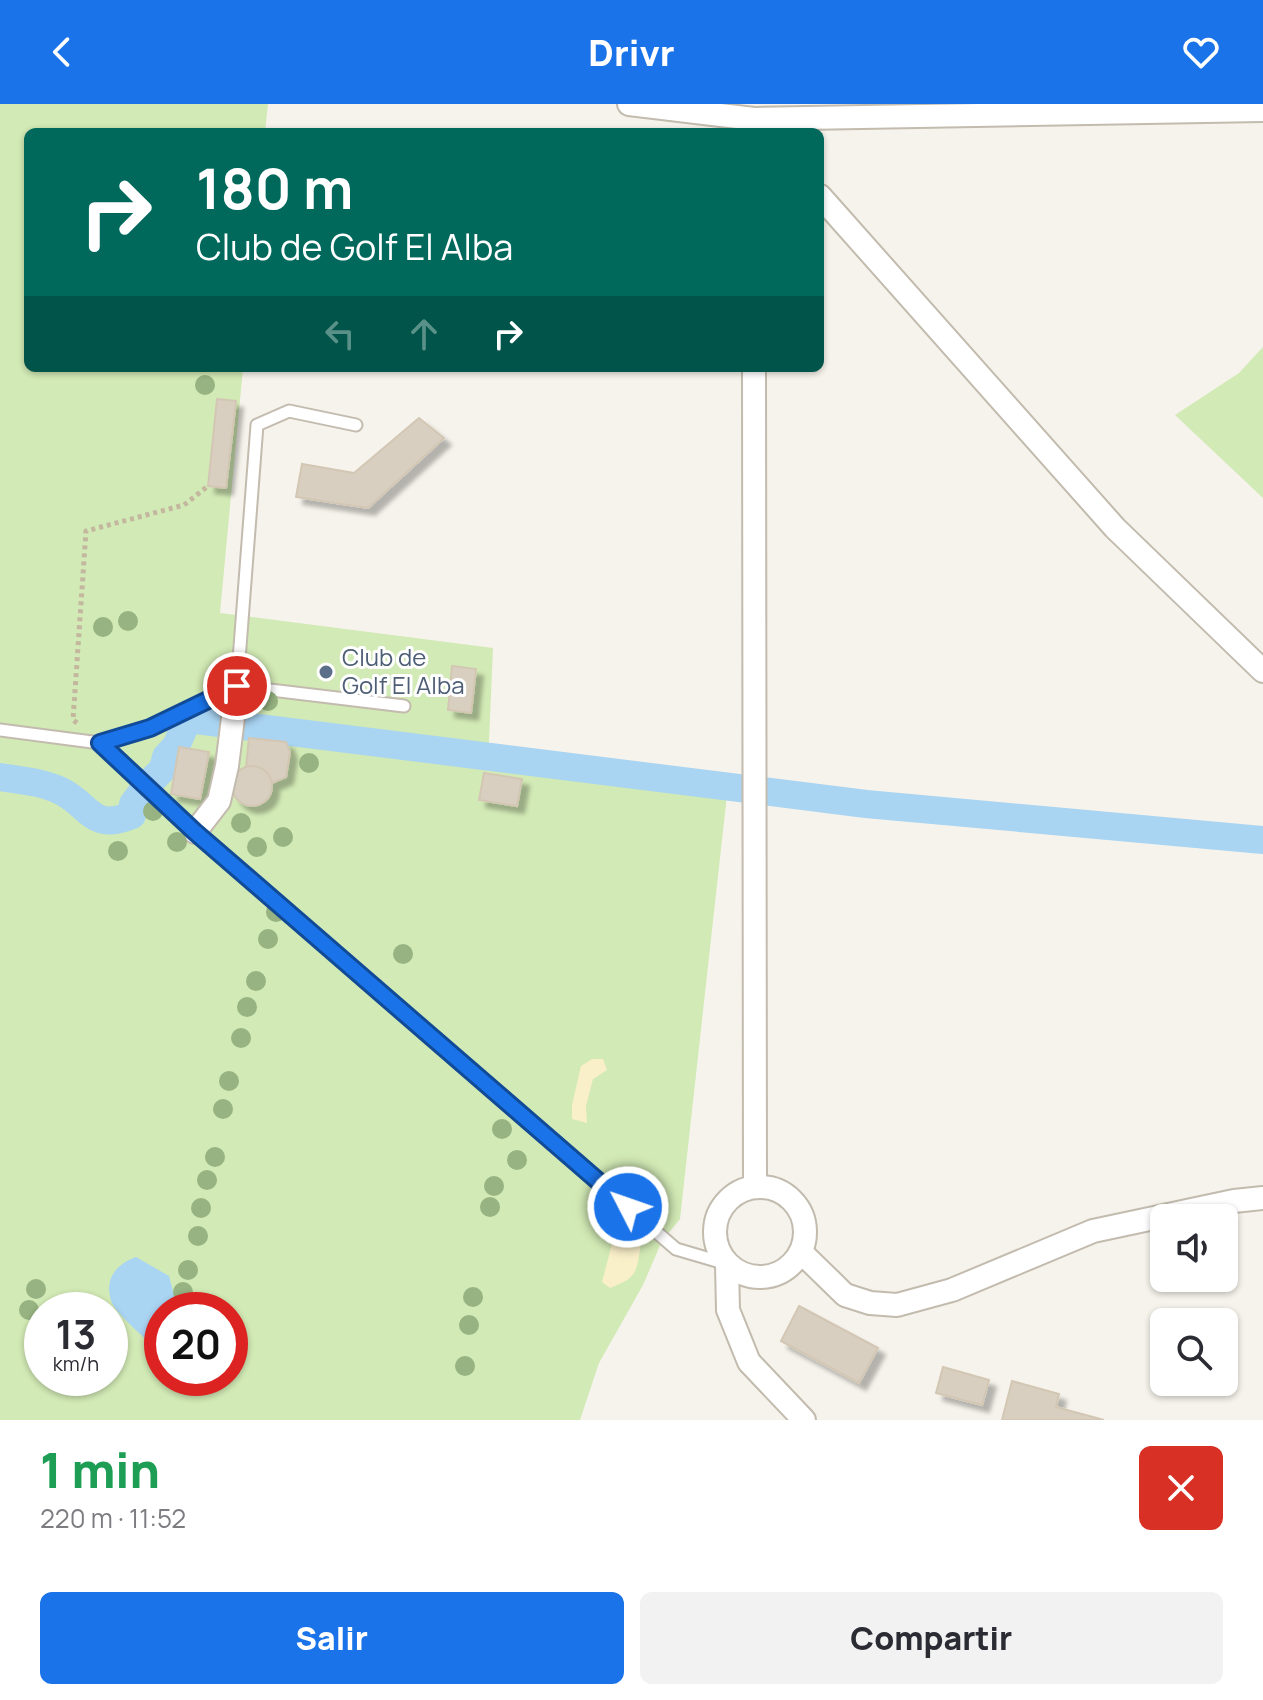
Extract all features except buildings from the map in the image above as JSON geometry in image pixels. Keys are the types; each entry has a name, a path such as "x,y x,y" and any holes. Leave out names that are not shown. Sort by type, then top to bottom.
{"street":[{"path":"629,104 756,118 1263,110"},
{"path":"824,201 1115,528 1263,671"},
{"path":"754,372 755,1187"},
{"path":"195,832 219,801 227,766 237,686"},
{"path":"727,1264 746,1275 767,1278 787,1269 801,1252 806,1234 802,1214 791,1199 774,1189 755,1187 736,1194 722,1208 715,1227 717,1247 727,1264 728,1310 749,1362 804,1420"},
{"path":"801,1252 845,1295 870,1303 897,1305 952,1290 1093,1231 1234,1201 1263,1198"}],"lane":[{"path":"237,686 257,425 289,411 356,425"},
{"path":"0,730 100,743 150,728 237,686 404,706"},
{"path":"100,743 195,832 676,1249 727,1264"}],"path":[{"path":"100,743 73,720 86,531 184,505 208,486"}],"green space":[{"name":"Club de Golf El Alba","path":"0,104 268,104 265,128 24,128 24,372 243,372 220,613 493,648 488,765 727,795 680,1219 662,1241 643,1285 599,1363 580,1420 0,1420"},
{"path":"1263,347 1263,498 1175,415 1239,373"}],"sand":[{"path":"592,1059 603,1059 607,1070 593,1079 586,1106 587,1123 572,1119 572,1105 581,1066"},
{"path":"627,1230 636,1231 639,1238 638,1263 630,1277 610,1288 602,1282 613,1240"}],"water":[{"path":"136,1257 169,1276 173,1292 144,1292 144,1337 128,1322 128,1292 110,1292 110,1280 123,1264"}],"waterway":[{"path":"0,777 54,788 99,819 108,821 132,815 133,804 163,769 166,757 176,746 188,719 866,804 1263,840"}],"place":[{"name":"Club de Golf El Alba","path":"326,672"}],"route":[{"path":"237,686 150,728 100,743 195,832 628,1207"}]}
